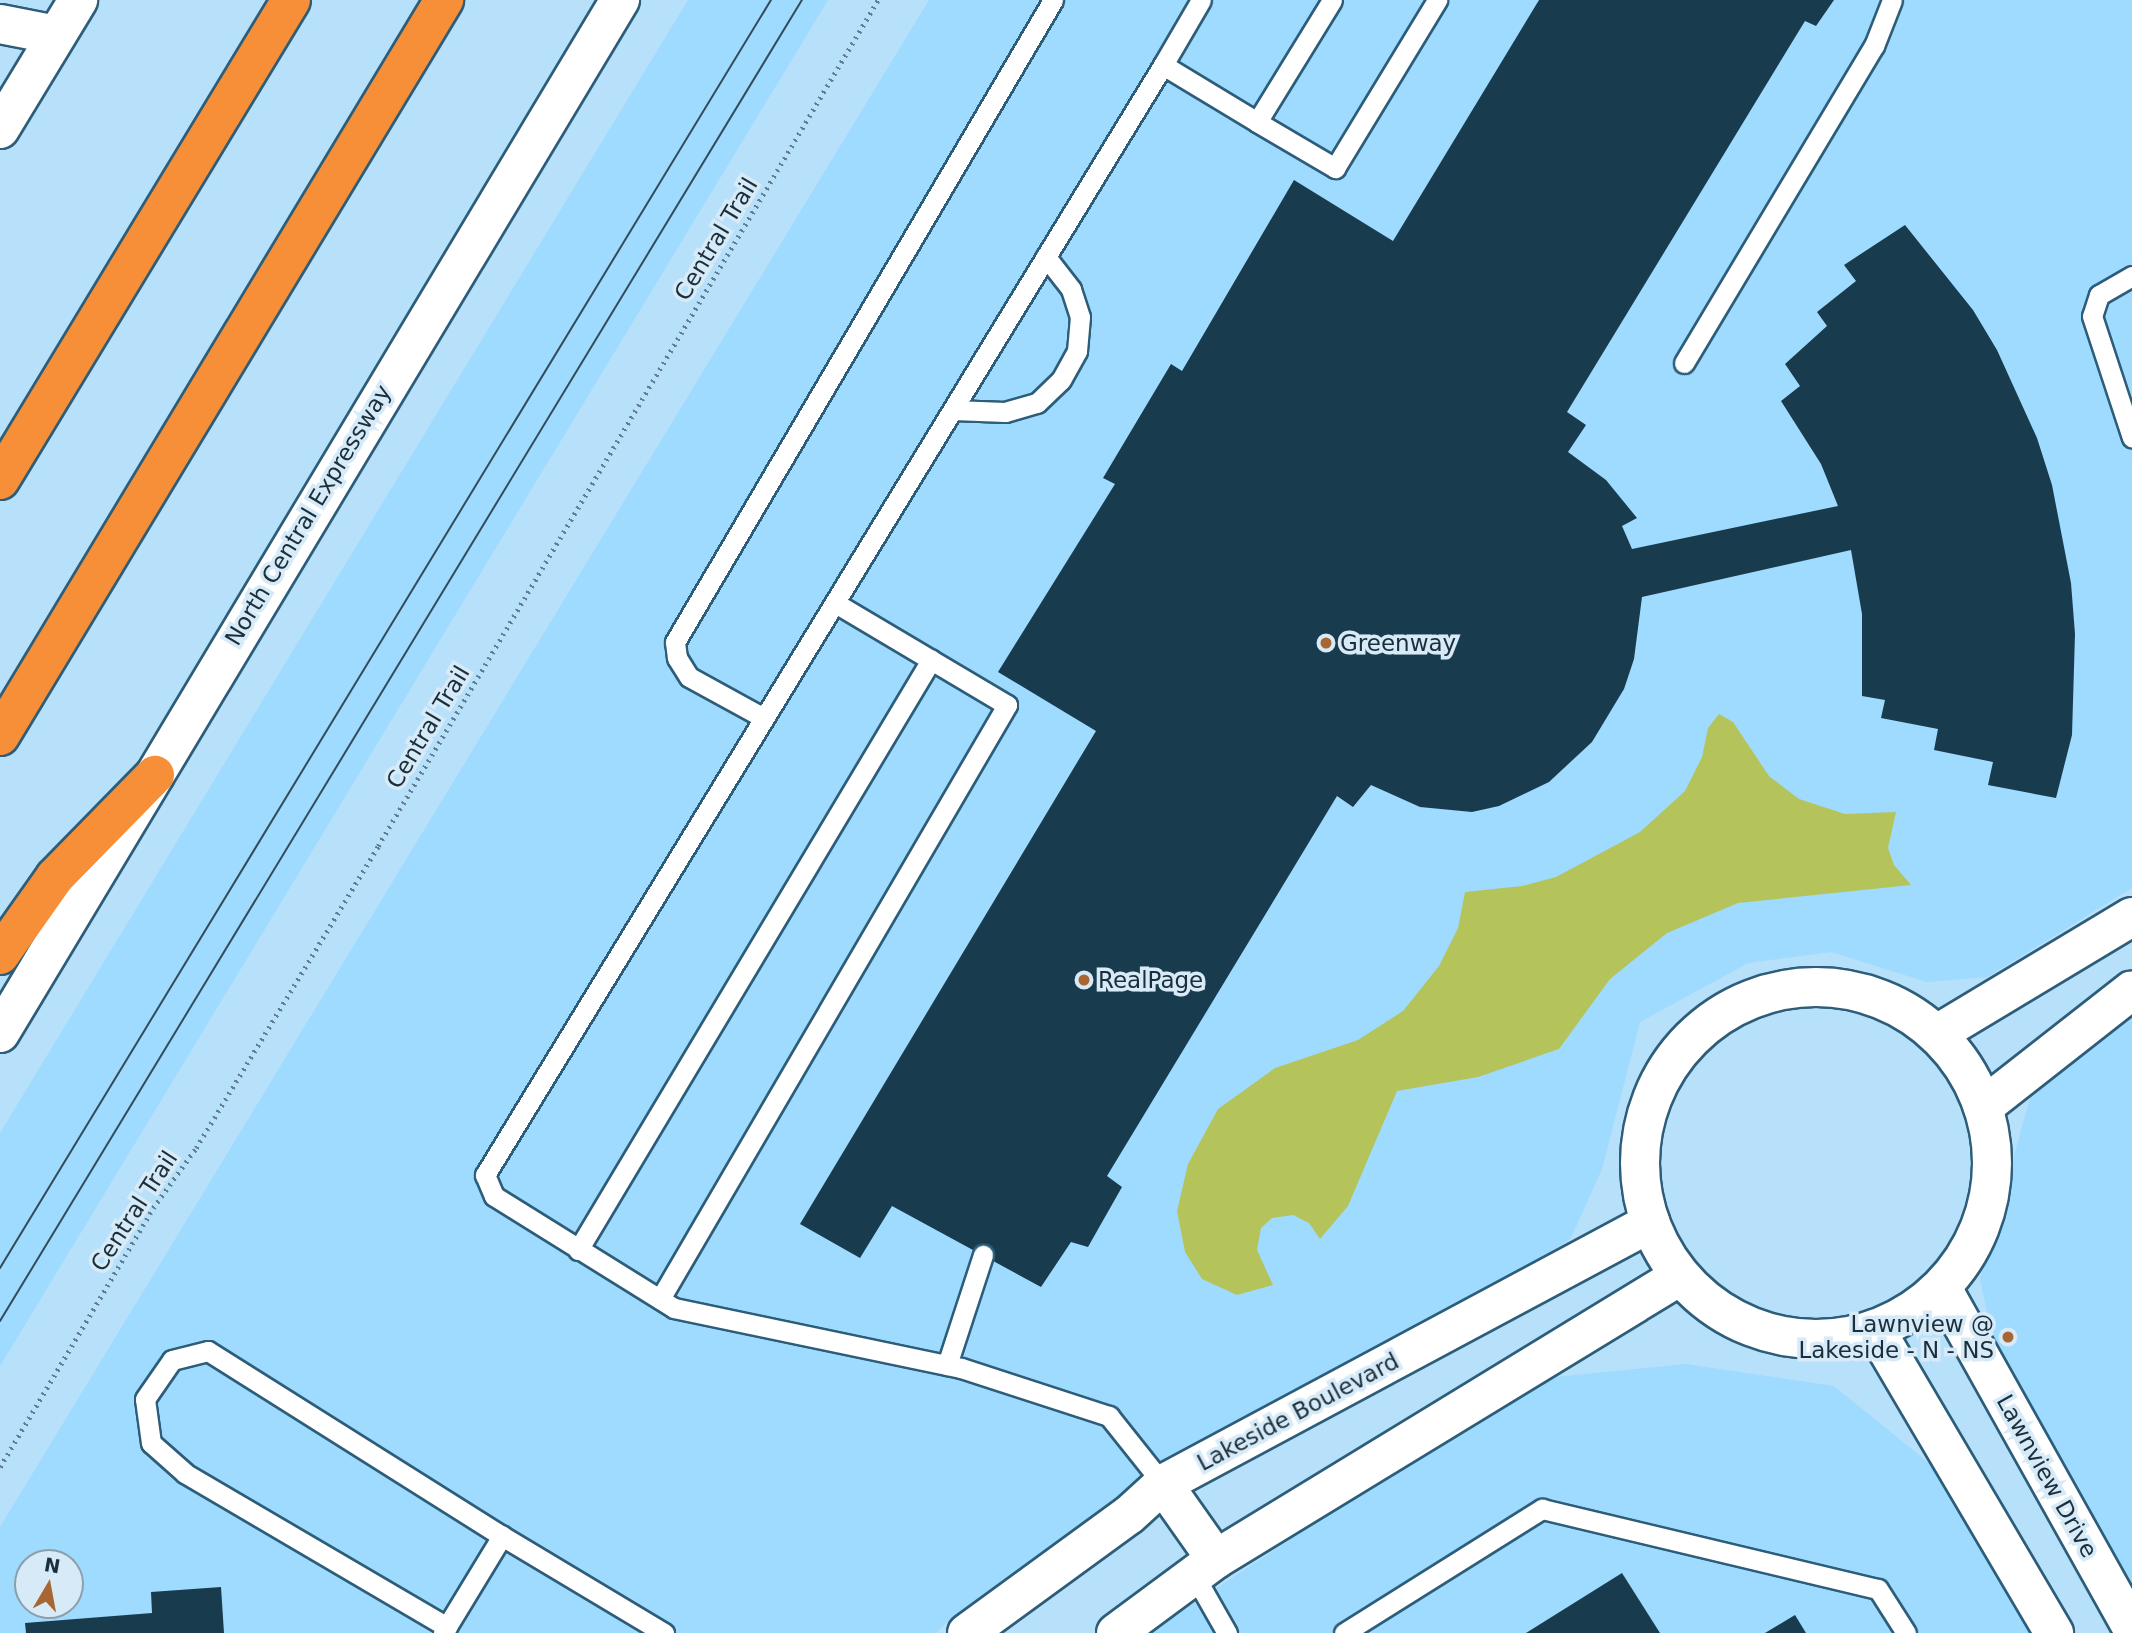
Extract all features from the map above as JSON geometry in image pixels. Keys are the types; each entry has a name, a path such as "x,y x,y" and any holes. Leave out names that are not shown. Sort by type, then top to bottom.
{"highway":[{"path":"0,480 291,0"},
{"path":"0,736 444,0"},
{"path":"0,956 55,877 155,775"}],"street":[{"path":"0,129 78,0"},
{"path":"56,35 85,0"},
{"path":"564,90 603,0"},
{"name":"North Central Expressway","path":"0,1032 620,0"},
{"path":"0,24 56,35"},
{"path":"1937,1034 2132,917"},
{"path":"1791,988 1844,989 1893,1005 1937,1034 1965,1068 1983,1107 1993,1155 1989,1203 1971,1248 1941,1287 1910,1312 1875,1329 1822,1339 1769,1333 1720,1311 1680,1276 1650,1223 1639,1172 1644,1120 1664,1072 1697,1032 1741,1003 1791,988"},
{"path":"1983,1107 2132,990"},
{"name":"Lakeside Boulevard","path":"967,1633 1129,1515 1163,1484 1650,1223"},
{"path":"1116,1633 1205,1567 1680,1276"},
{"name":"Lawnview Drive","path":"1941,1287 2132,1628"},
{"path":"1875,1329 2054,1633"},
{"path":"1163,1484 1205,1567"}],"lane":[{"path":"764,718 689,677 677,658 675,642 1053,0"},
{"path":"1163,1484 1109,1416 947,1365 674,1308 494,1196 485,1175 1201,0"},
{"path":"1257,122 1332,0"},
{"path":"1163,65 1335,169 1437,0"},
{"path":"1685,363 1874,46 1892,0"},
{"path":"953,410 1005,412 1037,403 1061,380 1077,351 1080,317 1071,289 1046,257"},
{"path":"2132,276 2099,295 2092,316 2132,438"},
{"path":"660,1299 1007,705 835,603"},
{"path":"578,1250 931,660"},
{"path":"947,1365 983,1255"},
{"path":"502,1536 445,1630 185,1473 151,1443 145,1399 172,1360 208,1351 502,1536 664,1633"},
{"path":"1344,1633 1542,1509 1878,1589 1906,1633"},
{"path":"1205,1567 1227,1633"}],"path":[{"name":"Central Trail","path":"0,1466 153,1208 196,1147 378,846 877,0"}],"shaded area":[{"path":"688,0 828,0 0,1366 0,1133"},
{"path":"929,0 2132,0 2132,888 1987,977 1927,982 1831,952 1748,963 1640,1022 1602,1169 1571,1238 1504,1286 949,1620 936,1633 0,1633 0,1527"},
{"path":"1719,714 1733,722 1769,776 1799,799 1845,814 1896,812 1888,848 1894,865 1911,885 1738,903 1667,933 1610,979 1559,1049 1478,1077 1397,1091 1348,1206 1320,1239 1309,1223 1293,1215 1272,1218 1261,1228 1257,1250 1273,1285 1237,1295 1202,1279 1185,1252 1177,1211 1188,1164 1218,1109 1275,1068 1358,1040 1403,1011 1439,966 1458,928 1465,892 1522,886 1556,877 1640,832 1685,791 1702,757 1708,728"},
{"path":"2132,1013 2132,1587 1997,1358 1980,1279 2030,1098 2070,1057"},
{"path":"1686,1364 1834,1386 1946,1477 1989,1565 2033,1633 1148,1633 1534,1379"}],"building":[{"name":"Greenway","path":"1539,0 1834,0 1816,26 1805,21 1567,412 1586,425 1568,452 1606,480 1637,518 1622,526 1632,549 1838,506 1821,464 1781,401 1800,386 1785,364 1827,326 1817,312 1856,281 1844,265 1905,225 1973,310 1997,350 2037,438 2052,485 2071,583 2075,634 2072,735 2056,798 1988,785 1993,762 1934,750 1938,729 1881,718 1885,700 1862,696 1862,614 1851,550 1642,597 1634,659 1624,689 1592,742 1549,782 1499,806 1472,812 1420,807 1371,785 1353,807 1337,796 1107,1176 1122,1187 1088,1247 1071,1242 1041,1287 892,1206 860,1258 800,1224 1096,731 998,672 1115,484 1103,478 1171,364 1182,371 1294,180 1393,241"},
{"path":"1622,1573 1660,1633 1526,1633"},
{"path":"221,1587 224,1633 26,1633 25,1623 152,1613 151,1592"},
{"path":"1795,1615 1806,1633 1765,1633"}],"tram line":[{"path":"0,1268 771,0"},
{"path":"0,1321 802,0"}],"place":[{"name":"Greenway","path":"1326,643"},
{"name":"RealPage","path":"1084,980"},
{"name":"Lawnview @ Lakeside - N - NS","path":"2008,1337"}]}
